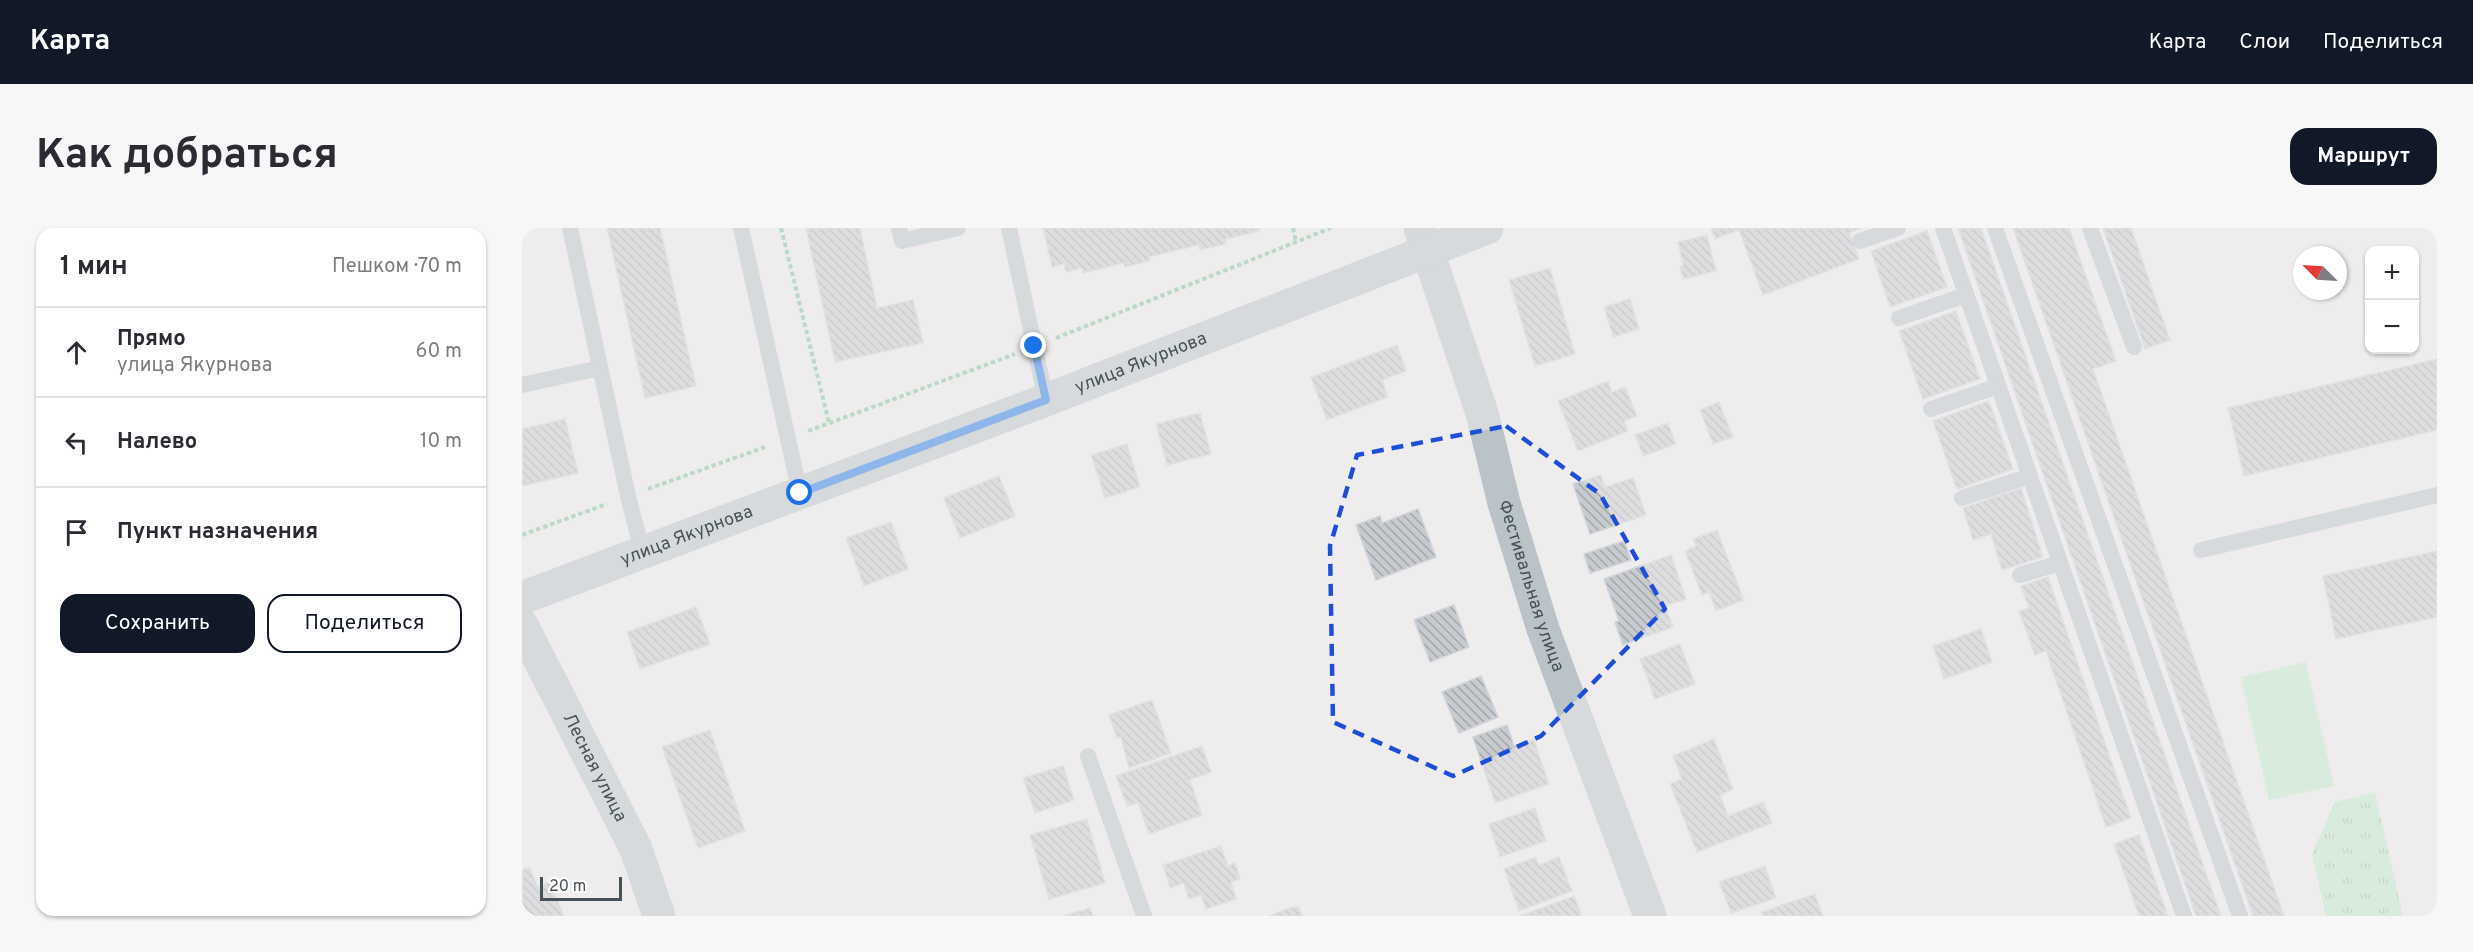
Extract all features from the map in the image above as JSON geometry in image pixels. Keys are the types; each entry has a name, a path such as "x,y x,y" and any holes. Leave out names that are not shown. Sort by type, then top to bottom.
{"street":[{"name":"улица Якурнова","path":"522,598 1046,400 1423,240 1487,228"},
{"name":"Фестивальная улица","path":"1423,240 1452,316 1543,629 1650,916"},
{"name":"Лесная улица","path":"522,625 636,849 659,916"}],"lane":[{"path":"570,228 642,551"},
{"path":"741,228 800,493"},
{"path":"899,228 902,241 958,228"},
{"path":"1009,228 1046,400"},
{"path":"1860,241 1898,228"},
{"path":"1943,228 2184,916"},
{"path":"1995,228 2240,916"},
{"path":"2090,228 2134,347"},
{"path":"1899,318 1966,295"},
{"path":"522,385 600,368"},
{"path":"1931,409 1998,386"},
{"path":"1962,498 2030,476"},
{"path":"2201,550 2437,495"},
{"path":"2020,575 2060,563"},
{"path":"1088,756 1144,916"}],"path":[{"path":"781,228 829,423"},
{"path":"1293,228 1296,242"},
{"path":"522,535 1034,346 1331,228"}],"highlighted area":[{"path":"1506,426 1600,494 1665,609 1541,736 1453,776 1333,722 1330,546 1357,455"}],"green space":[{"path":"2306,662 2334,786 2269,800 2241,677"},
{"path":"2375,792 2403,916 2326,916 2312,854 2335,802"}],"building":[{"path":"607,228 660,228 696,386 645,398"},
{"path":"806,228 860,228 877,308 913,300 923,343 835,362"},
{"path":"1043,228 1259,228 1259,231 1225,239 1226,244 1200,250 1199,245 1149,257 1150,261 1125,267 1124,263 1083,273 1082,268 1066,272 1064,264 1052,267"},
{"path":"1711,228 1862,228 1849,233 1859,259 1763,295 1739,230 1715,239"},
{"path":"1958,228 1981,228 2221,916 2196,916"},
{"path":"2013,228 2069,228 2116,361 2093,369 2284,916 2253,916"},
{"path":"2103,228 2131,228 2170,340 2145,349"},
{"path":"1927,231 1947,287 1890,307 1871,251"},
{"path":"1707,235 1716,271 1683,279 1680,266 1683,265 1678,242"},
{"path":"1550,268 1575,354 1535,366 1509,280"},
{"path":"1630,299 1639,329 1613,337 1604,307"},
{"path":"1956,311 1980,379 1923,399 1899,331"},
{"path":"1397,345 1406,371 1382,380 1388,397 1327,420 1311,377"},
{"path":"2437,359 2437,430 2244,476 2228,408"},
{"path":"1608,381 1612,392 1625,387 1637,416 1624,421 1628,431 1578,451 1558,401"},
{"path":"1989,401 2013,469 1957,489 1933,421"},
{"path":"1719,402 1733,437 1713,444 1700,410"},
{"path":"1200,413 1211,454 1167,465 1156,424"},
{"path":"565,419 578,473 522,486 522,429"},
{"path":"1668,423 1676,444 1643,456 1635,435"},
{"path":"1127,444 1140,487 1105,498 1091,455"},
{"path":"1601,475 1605,487 1633,478 1646,515 1590,534 1573,484"},
{"path":"999,476 1015,516 960,538 944,498"},
{"path":"2021,488 2043,557 2002,570 1991,534 1973,540 1963,508"},
{"path":"1418,509 1436,557 1376,580 1356,525 1380,516 1382,523"},
{"path":"891,522 908,569 864,586 846,538"},
{"path":"1717,530 1744,600 1716,611 1709,592 1702,595 1685,551 1696,546 1693,539"},
{"path":"1624,541 1631,560 1590,573 1584,554"},
{"path":"2437,551 2437,617 2336,639 2323,576"},
{"path":"1671,555 1686,599 1665,606 1673,627 1623,645 1615,622 1619,621 1604,579"},
{"path":"2048,577 2131,818 2106,827 2046,651 2035,655 2019,611 2029,608 2021,586"},
{"path":"1454,605 1469,647 1430,662 1414,620"},
{"path":"696,607 710,644 640,669 627,632"},
{"path":"1981,629 1992,662 1944,679 1933,646"},
{"path":"1680,644 1695,684 1655,699 1640,659"},
{"path":"1481,676 1498,717 1459,733 1442,692"},
{"path":"1152,700 1171,753 1129,768 1121,737 1117,738 1109,715"},
{"path":"1507,725 1514,746 1534,740 1549,784 1495,803 1473,737"},
{"path":"710,730 745,831 698,848 662,747"},
{"path":"1714,739 1733,789 1720,795 1728,816 1763,802 1772,823 1697,852 1670,784 1682,779 1673,756"},
{"path":"1202,746 1211,772 1190,780 1202,815 1149,834 1138,803 1127,806 1116,776"},
{"path":"1063,766 1074,800 1035,813 1023,778"},
{"path":"1535,808 1546,841 1500,857 1489,824"},
{"path":"1087,819 1105,883 1049,899 1030,835"},
{"path":"2139,835 2168,916 2139,916 2114,844"},
{"path":"1221,846 1228,866 1235,863 1240,879 1231,882 1236,899 1206,909 1201,895 1189,899 1184,883 1170,888 1163,865"},
{"path":"1536,857 1539,865 1559,857 1572,891 1519,911 1504,869"},
{"path":"1765,866 1776,898 1731,913 1719,882"},
{"path":"529,867 538,887 550,882 564,916 522,916 522,870"},
{"path":"1815,894 1823,916 1763,916 1761,912"},
{"path":"1574,896 1582,916 1520,916"},
{"path":"1298,906 1303,916 1269,916 1286,909"},
{"path":"1090,908 1093,916 1063,916"}],"route":[{"path":"800,493 1046,400 1034,346"}]}
